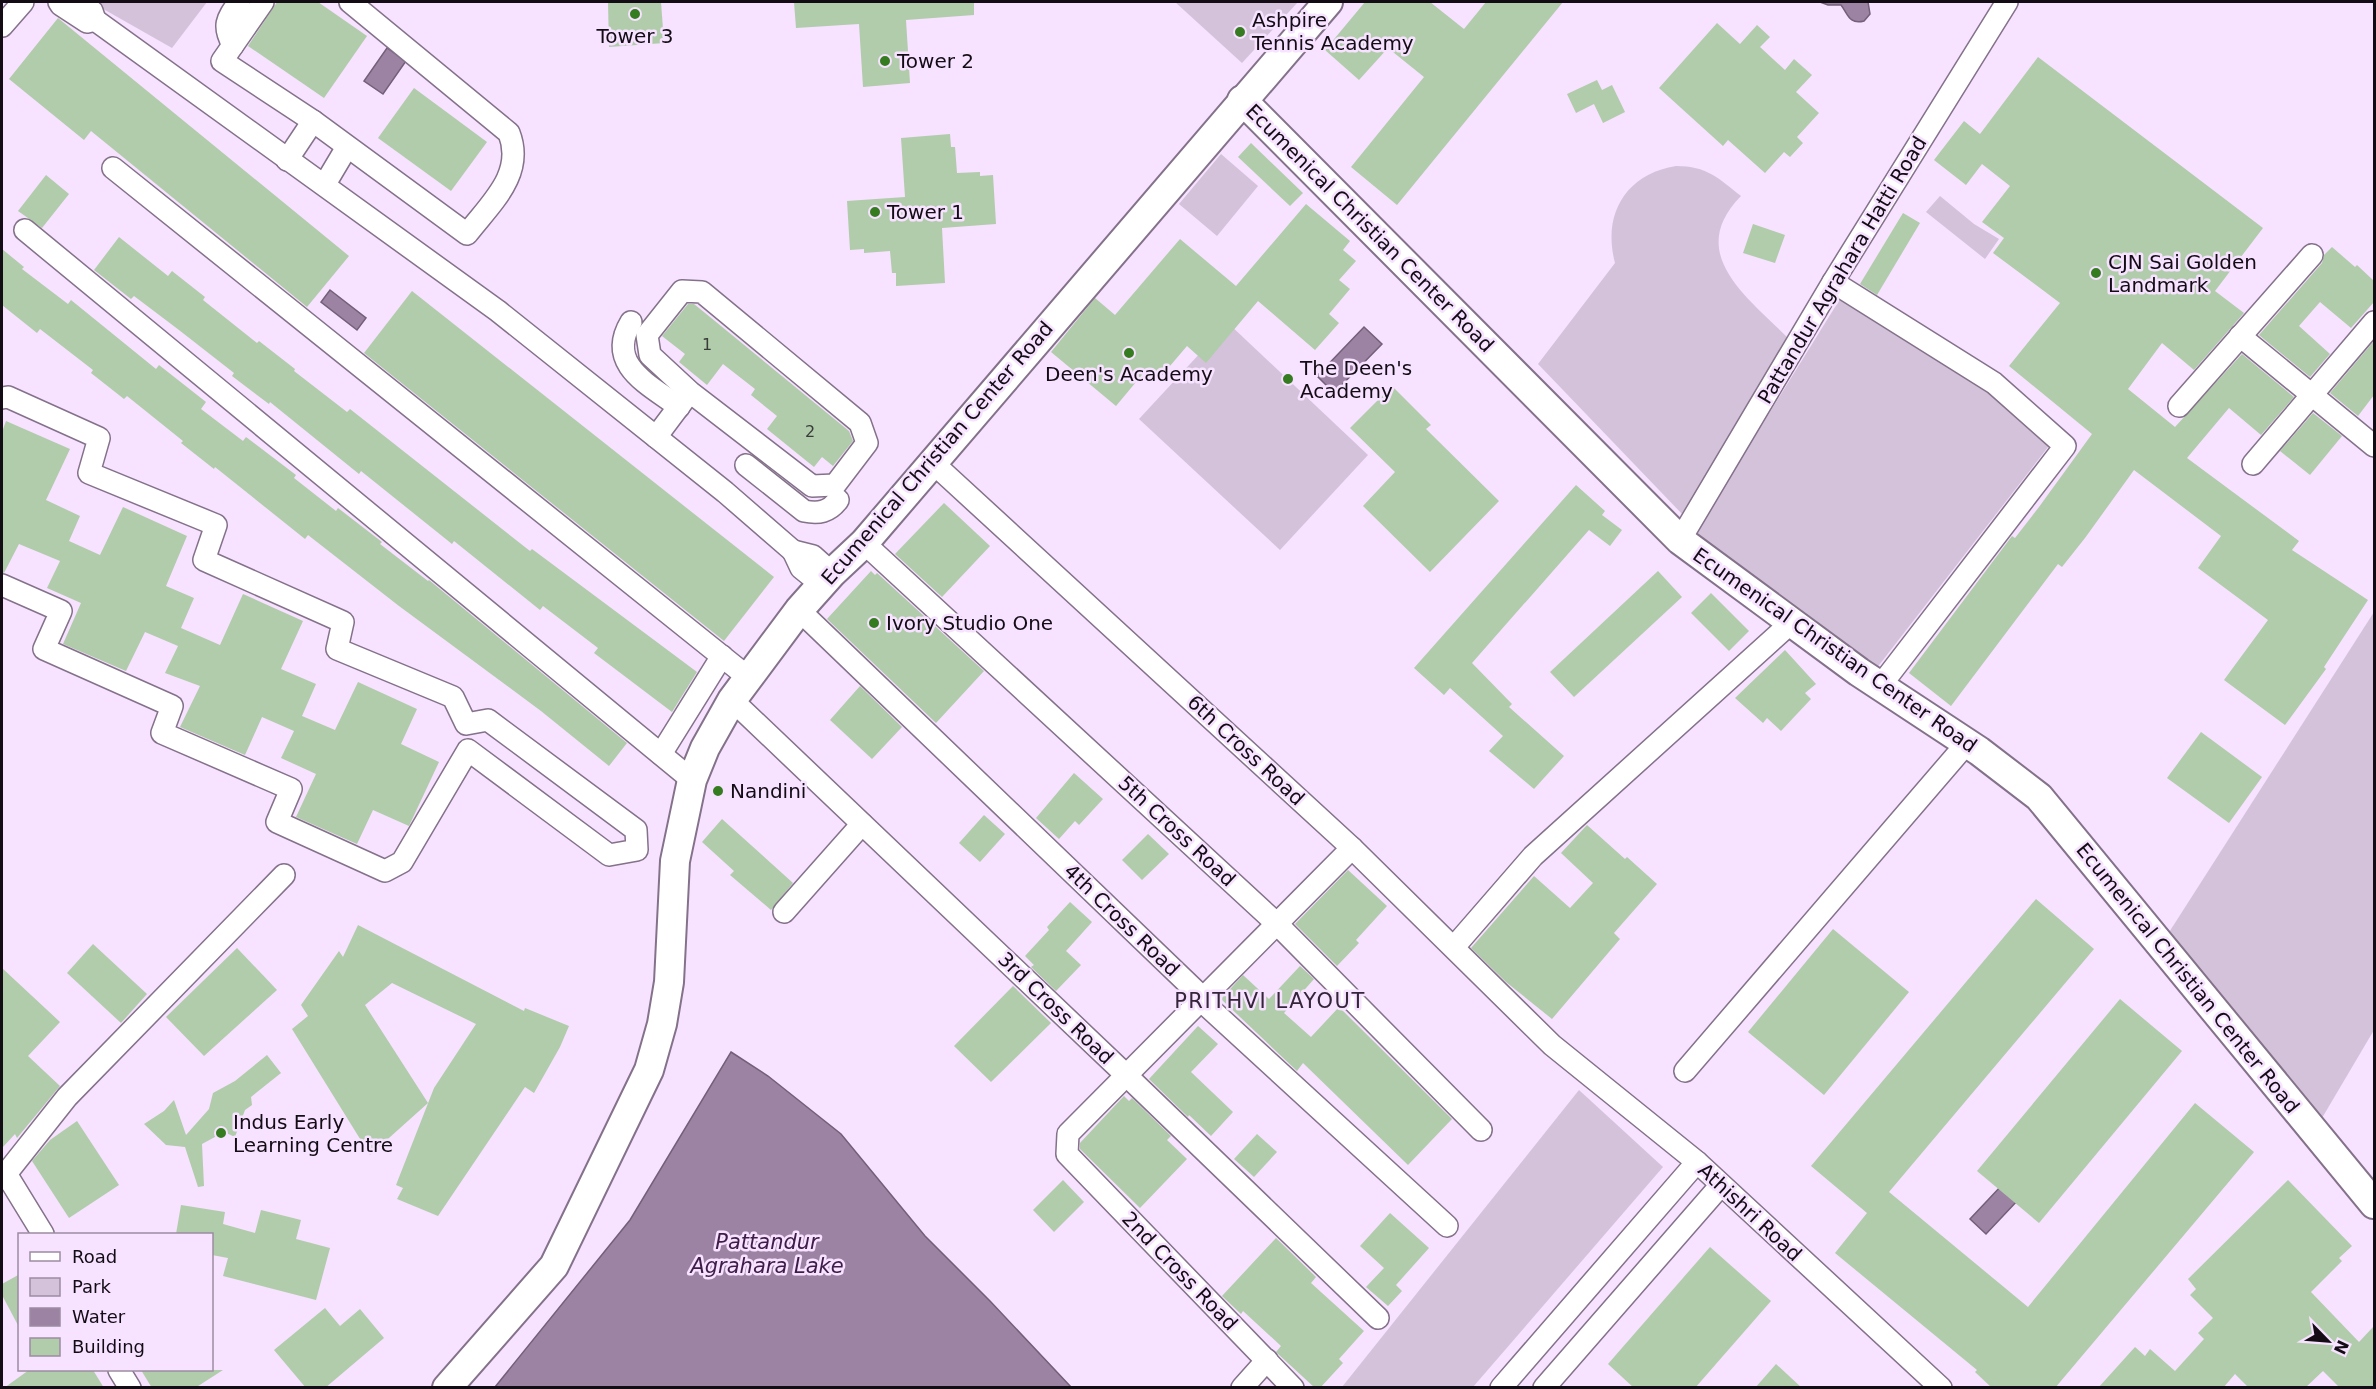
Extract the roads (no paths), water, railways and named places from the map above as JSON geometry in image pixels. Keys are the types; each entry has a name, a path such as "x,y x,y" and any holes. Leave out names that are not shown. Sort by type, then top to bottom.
{"street":[{"path":"2,26 23,2"},
{"path":"59,2 87,22 95,20"},
{"path":"78,2 92,11 95,20 498,310 725,492 794,551 813,556 827,579"},
{"path":"233,45 225,24 239,2"},
{"path":"263,2 222,61 314,121 472,240 481,236 507,198"},
{"path":"350,2 509,133 514,147 511,176 467,234"},
{"path":"1242,100 1328,2"},
{"name":"Pattandur Agrahara Hatti Road","path":"1680,540 1833,282 2007,2"},
{"name":"Ecumenical Christian Center Road","path":"447,1388 554,1266 649,1070 662,1024 669,982 675,861 692,780 705,747 732,700 799,610 864,543 1242,100 1680,540 2039,797 2374,1204"},
{"path":"287,160 314,121"},
{"path":"325,184 347,147"},
{"path":"113,168 748,678"},
{"path":"25,230 692,780"},
{"path":"2179,405 2312,255"},
{"path":"1833,282 1994,383 2065,446 1881,685"},
{"path":"631,322 626,330 623,348 630,370 685,400 760,447 812,486 835,485 867,443 860,423 702,292 681,291 647,334 650,355 685,400"},
{"path":"2253,464 2374,321"},
{"path":"2240,336 2374,446"},
{"path":"2,398 8,397 99,438 89,473 216,525 204,560 344,622 337,649 453,698 466,724 488,720 636,830 637,850 609,855 468,750 402,862 385,871 278,822 291,789 162,733 172,706 44,649 61,611 2,585"},
{"path":"656,437 685,400"},
{"path":"725,492 760,447"},
{"name":"6th Cross Road","path":"932,462 1352,848 1552,1045"},
{"path":"746,465 804,512 823,512 838,500"},
{"name":"5th Cross Road","path":"864,543 1276,922 1481,1130"},
{"name":"4th Cross Road","path":"799,610 1203,997 1206,1005 1447,1226"},
{"path":"1454,947 1533,856 1792,622"},
{"path":"661,754 722,656"},
{"name":"3rd Cross Road","path":"732,700 1378,1318"},
{"path":"1685,1071 1966,743"},
{"path":"784,912 862,824"},
{"path":"1126,1075 1352,848"},
{"path":"42,1233 3,1175 67,1097 284,875"},
{"name":"Athishri Road","path":"1552,1045 1697,1162 1941,1388"},
{"name":"2nd Cross Road","path":"1126,1075 1068,1134 1067,1154 1293,1388"},
{"path":"1501,1388 1697,1162"},
{"path":"1544,1388 1721,1185"},
{"path":"1242,1388 1267,1360"},
{"path":"120,1371 130,1388"}],"water":[{"path":"1820,2 1868,2 1870,14 1864,21 1859,22 1852,20 1841,5 1828,5"},
{"path":"387,48 406,61 383,94 364,81"},
{"path":"330,290 366,318 357,330 321,302"},
{"path":"1364,327 1382,344 1334,393 1317,376"},
{"name":"Pattandur Agrahara Lake","path":"731,1052 768,1076 841,1134 925,1236 1071,1387 495,1387 630,1220"},
{"path":"2002,1185 2018,1200 1986,1234 1970,1219"}],"place":[{"name":"Tower 3","path":"635,14"},
{"name":"Ashpire Tennis Academy","path":"1240,32"},
{"name":"Tower 2","path":"885,61"},
{"name":"Tower 1","path":"875,212"},
{"name":"CJN Sai Golden Landmark","path":"2096,273"},
{"name":"Deen's Academy","path":"1129,353"},
{"name":"The Deen's Academy","path":"1288,379"},
{"name":"Ivory Studio One","path":"874,623"},
{"name":"Nandini","path":"718,791"},
{"name":"Indus Early Learning Centre","path":"221,1133"}],"district":[{"name":"PRITHVI LAYOUT","path":"1270,1001"}]}
